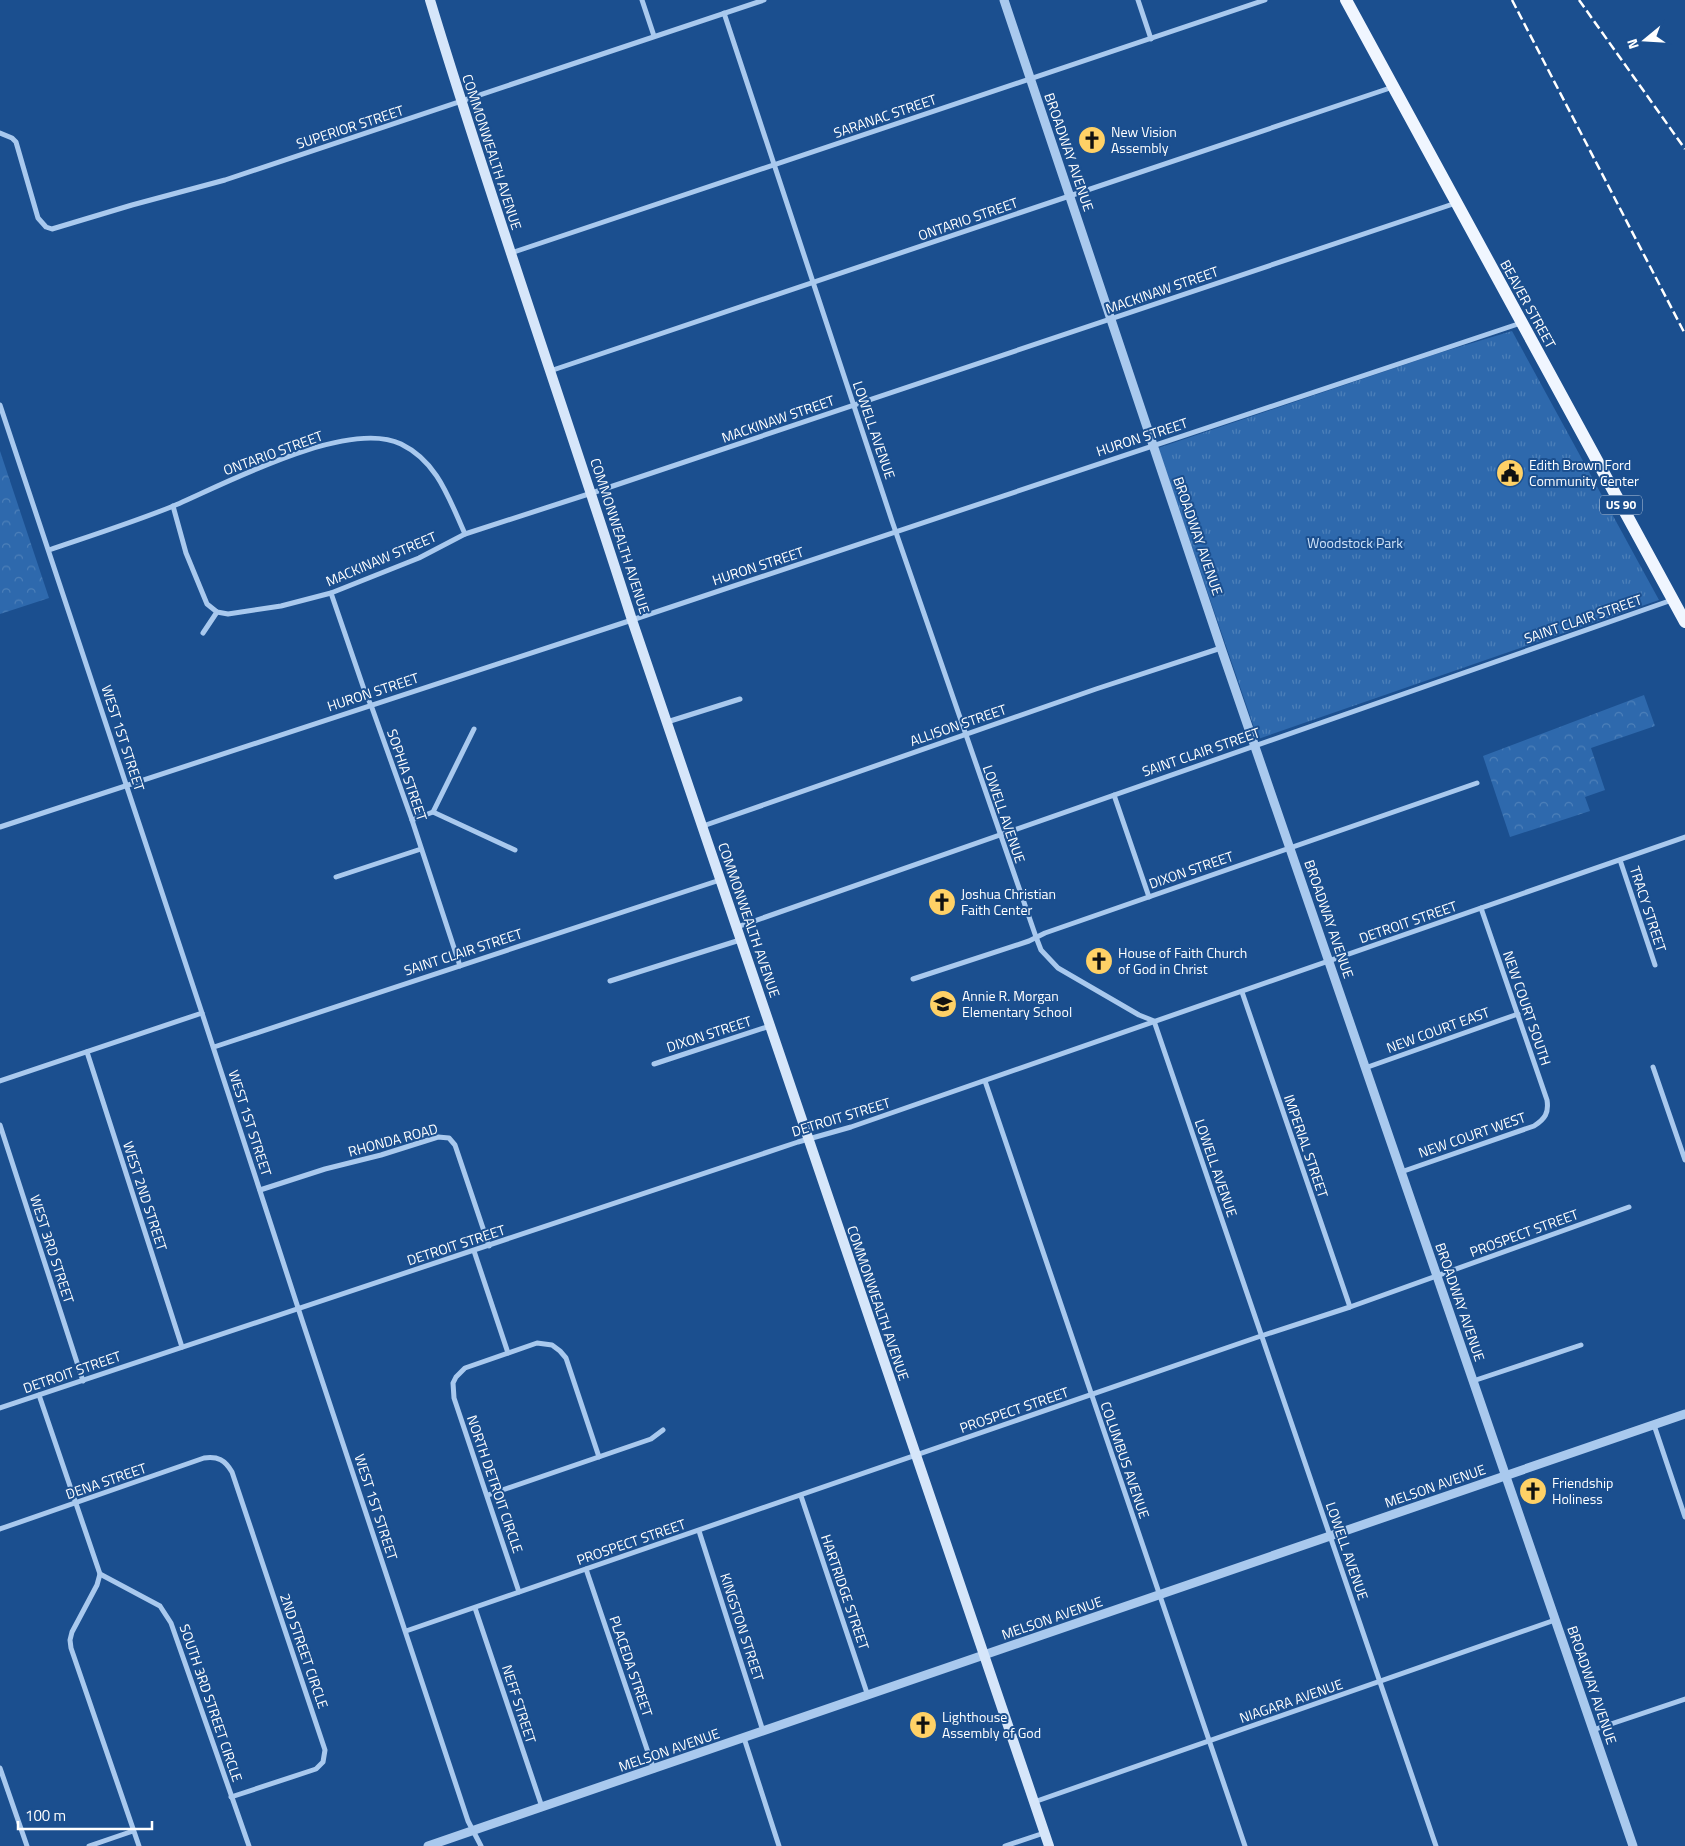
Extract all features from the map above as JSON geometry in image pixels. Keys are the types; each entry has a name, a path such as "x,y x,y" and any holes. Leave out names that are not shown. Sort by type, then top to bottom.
{"main road":[{"name":"COMMONWEALTH AVENUE","path":"430,0 461,102 592,493 632,620 1049,1846"},
{"name":"BEAVER STREET","path":"1346,0 1685,622"}],"street":[{"path":"642,0 654,36"},
{"name":"SUPERIOR STREET","path":"0,133 12,138 16,142 38,218 46,228 52,230 132,205 225,180 764,0"},
{"name":"BROADWAY AVENUE","path":"1004,0 1221,648 1633,1846"},
{"path":"1138,0 1151,39"},
{"name":"SARANAC STREET","path":"511,253 1265,0"},
{"path":"738,1 740,8"},
{"name":"LOWELL AVENUE","path":"724,13 853,405 965,735 1041,950 1058,968 1139,1015 1154,1021 1436,1846"},
{"name":"ONTARIO STREET","path":"550,371 1394,87"},
{"name":"MACKINAW STREET","path":"217,612 228,614 282,606 331,593 419,558 464,534 592,493 1456,203"},
{"name":"HURON STREET","path":"0,827 632,620 1522,323"},
{"name":"WEST 1ST STREET","path":"0,405 214,1046 298,1309 468,1821 481,1846"},
{"name":"ONTARIO STREET","path":"49,550 173,506 240,475 292,456 336,442 353,439 387,439 410,449 426,461 444,487 464,534"},
{"path":"173,506 186,553 196,578 207,604 217,612 203,633"},
{"name":"SOPHIA STREET","path":"331,593 412,820 460,966"},
{"name":"SAINT CLAIR STREET","path":"737,927 1673,600"},
{"name":"ALLISON STREET","path":"702,826 1221,648"},
{"path":"667,722 740,699"},
{"path":"412,820 433,812 474,729"},
{"name":"DIXON STREET","path":"913,979 1477,783"},
{"path":"1114,794 1149,897"},
{"path":"433,812 514,850"},
{"name":"DETROIT STREET","path":"0,1408 851,1127 1685,837"},
{"path":"336,876 421,849"},
{"name":"TRACY STREET","path":"1620,860 1655,964"},
{"name":"SAINT CLAIR STREET","path":"214,1046 720,880"},
{"name":"NEW COURT SOUTH","path":"1481,908 1547,1100 1548,1108 1546,1115"},
{"path":"610,981 741,940"},
{"name":"IMPERIAL STREET","path":"1242,992 1350,1308"},
{"path":"0,1081 202,1013"},
{"name":"NEW COURT EAST","path":"1365,1068 1518,1014"},
{"name":"DIXON STREET","path":"654,1064 770,1026"},
{"name":"WEST 2ND STREET","path":"86,1052 182,1347"},
{"path":"1653,1067 1685,1160"},
{"name":"COLUMBUS AVENUE","path":"985,1081 1244,1846"},
{"name":"NEW COURT WEST","path":"1401,1172 1534,1126 1546,1115"},
{"name":"WEST 3RD STREET","path":"0,1125 83,1381"},
{"name":"RHONDA ROAD","path":"260,1190 325,1169 381,1155 438,1137 449,1138 455,1146 489,1246"},
{"name":"PROSPECT STREET","path":"406,1631 1262,1336 1350,1308 1629,1207"},
{"path":"474,1251 508,1352 537,1343 552,1345 560,1351 566,1358 599,1457"},
{"path":"1473,1381 1581,1345"},
{"name":"NORTH DETROIT CIRCLE","path":"508,1352 465,1368 453,1383 454,1398 519,1592"},
{"path":"39,1395 100,1574 97,1585 72,1632 71,1648 138,1846"},
{"name":"MELSON AVENUE","path":"428,1846 654,1770 1685,1414"},
{"path":"1654,1425 1685,1517"},
{"path":"488,1495 651,1439 663,1430"},
{"name":"DENA STREET","path":"0,1529 204,1458 219,1458"},
{"name":"2ND STREET CIRCLE","path":"219,1458 227,1463 232,1472 325,1750 323,1762 316,1769 231,1797"},
{"name":"HARTRIDGE STREET","path":"801,1496 868,1696"},
{"name":"KINGSTON STREET","path":"699,1531 764,1731"},
{"name":"PLACEDA STREET","path":"586,1569 654,1770"},
{"name":"SOUTH 3RD STREET CIRCLE","path":"100,1574 160,1606 171,1623 248,1846"},
{"name":"NEFF STREET","path":"475,1608 542,1807"},
{"name":"NIAGARA AVENUE","path":"1034,1802 1555,1620"},
{"path":"1593,1730 1685,1699"},
{"path":"744,1738 779,1846"},
{"path":"0,1768 27,1846"},
{"path":"89,1846 133,1831"},
{"path":"1005,1846 1044,1833"}],"green space":[{"name":"Woodstock Park","path":"1512,331 1659,600 1258,739 1158,448 1439,353"},
{"path":"0,451 49,598 0,614"},
{"path":"1644,695 1655,726 1591,748 1605,790 1585,797 1590,811 1510,837 1483,756"}],"railway":[{"path":"1512,0 1685,334"},
{"path":"1579,0 1685,149"}],"place":[{"name":"New Vision Assembly","path":"1092,140"},
{"name":"Edith Brown Ford Community Center","path":"1510,473"},
{"name":"Joshua Christian Faith Center","path":"942,902"},
{"name":"House of Faith Church of God in Christ","path":"1099,961"},
{"name":"Annie R. Morgan Elementary School","path":"943,1004"},
{"name":"Friendship Holiness","path":"1533,1491"},
{"name":"Lighthouse Assembly of God","path":"923,1725"}]}
